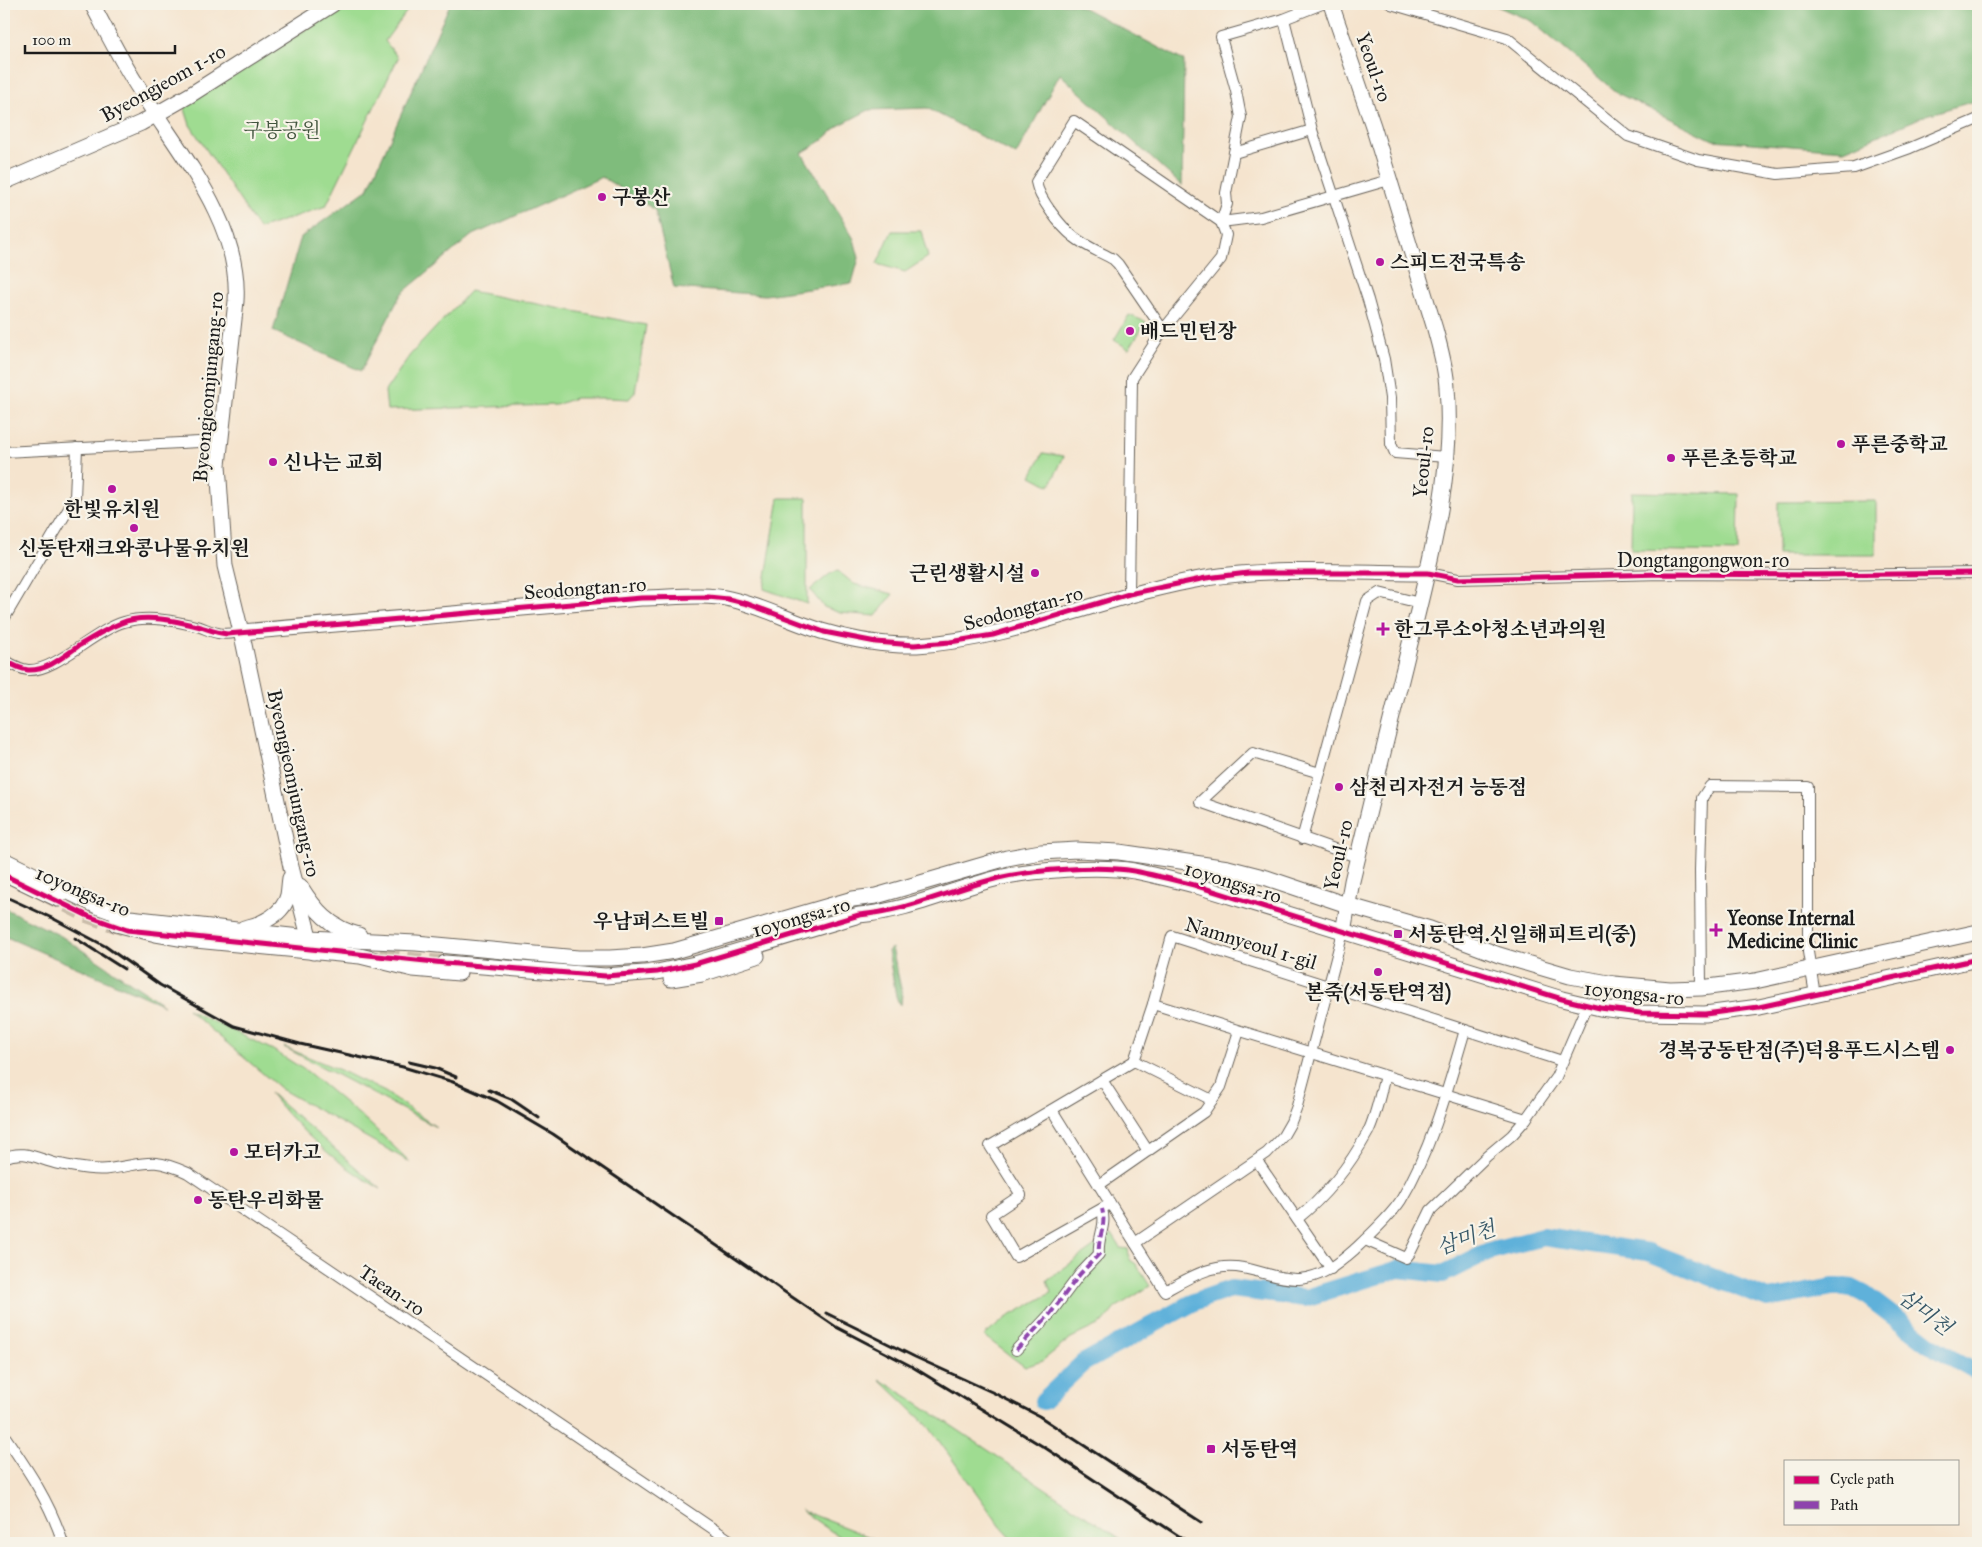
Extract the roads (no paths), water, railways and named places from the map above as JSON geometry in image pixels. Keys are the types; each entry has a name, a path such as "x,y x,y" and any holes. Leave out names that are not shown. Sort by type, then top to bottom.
{"street":[{"name":"Byeongjeomjungang-ro","path":"92,4 139,89 173,138 209,198 230,247 235,266 236,301 219,441 218,465 225,566 241,632 290,867 311,945"},
{"name":"Byeongjeom 1-ro","path":"4,182 141,123 333,4"},
{"path":"1221,222 1227,204 1226,193 1240,117 1236,91 1221,37 1284,19 1322,4"},
{"name":"Yeoul-ro","path":"1331,4 1421,281 1442,357 1447,388 1446,457 1428,572 1357,857 1342,932"},
{"path":"1391,4 1507,38 1628,136 1698,160 1778,174 1854,168 1910,148 1978,119"},
{"path":"1284,19 1312,130 1335,195 1368,300 1384,359 1390,398 1391,444 1396,453 1446,457"},
{"path":"1129,594 1132,378 1163,330 1221,259 1226,235 1221,222 1074,121 1036,182 1037,188 1049,210 1074,237 1118,264 1163,330"},
{"path":"1234,152 1312,130"},
{"path":"1221,222 1261,217 1389,180"},
{"path":"4,452 219,441"},
{"path":"4,619 75,498 76,448"},
{"name":"Seodongtan-ro","path":"241,632 641,598 708,597 748,604 824,632 876,642 914,645 950,642 993,635 1129,594 1206,578 1248,573 1428,572"},
{"name":"Dongtangongwon-ro","path":"1428,572 1458,578 1663,574 1816,575 1978,572"},
{"path":"1302,838 1367,601 1379,593 1420,602"},
{"path":"4,660 15,667 29,670 42,668 100,633 123,622 142,619 183,623 218,633 241,632"},
{"path":"1320,773 1253,753 1200,802 1357,857"},
{"path":"1701,988 1700,870 1702,798 1710,786 1808,787 1808,952 1815,995"},
{"name":"10yongsa-ro","path":"4,873 87,913 123,927 185,939 311,945 382,941 578,958 642,956 674,951 1007,858 1041,852 1077,850 1127,853 1228,868 1267,878 1430,930 1499,955 1570,976 1641,988 1701,988 1755,981 1978,932"},
{"name":"10yongsa-ro","path":"4,860 99,907 130,918 216,928 311,945 413,969 586,985 662,981 702,974 861,923 881,913 999,878 1060,871 1113,869 1134,871 1194,885 1342,932 1587,1005 1640,1013 1705,1014 1759,1007 1978,959"},
{"path":"216,928 246,928 261,924 277,912 288,897 290,867"},
{"path":"290,867 310,902 330,922 348,933 382,941"},
{"name":"10yongsa-ro","path":"876,896 856,908 659,965 606,969 445,960 605,976 657,972 695,964 859,915 881,913"},
{"path":"1135,1243 1257,1161 1283,1136 1291,1122 1311,1053 1342,932"},
{"name":"Namnyeoul 1-gil","path":"1134,1061 1153,1004 1172,936 1329,986"},
{"path":"413,969 407,960 406,954 410,947 416,943"},
{"path":"1329,986 1562,1061"},
{"path":"1153,1004 1526,1119"},
{"name":"10yongsa-ro","path":"1365,1240 1406,1258 1431,1210 1487,1156 1512,1135 1526,1119 1556,1077 1587,1005"},
{"path":"1052,1110 1099,1185 1106,1206 1135,1243 1166,1291 1191,1276 1210,1268 1227,1266 1296,1279 1315,1277 1331,1269 1365,1240 1400,1201 1423,1158 1446,1095 1465,1030"},
{"path":"1099,1185 1204,1112 1221,1086 1239,1031"},
{"path":"1106,1206 1016,1257 991,1215 1021,1195 990,1146 1134,1061 1212,1100"},
{"path":"1297,1219 1315,1204 1341,1174 1369,1131 1385,1076"},
{"path":"1102,1080 1148,1151"},
{"name":"Taean-ro","path":"4,1158 14,1153 26,1154 82,1169 108,1169 152,1161 171,1165 188,1173 734,1543"},
{"path":"1257,1161 1331,1269"},
{"path":"1016,1350 1050,1314 1080,1274 1099,1254 1098,1246 1105,1220 1106,1206"},
{"path":"4,1435 37,1482 56,1520 63,1543"}],"waterway":[{"name":"삼미천","path":"1043,1401 1083,1363 1196,1301 1231,1289 1305,1298 1399,1269 1443,1274 1489,1251 1543,1237 1648,1252 1768,1299 1840,1287"},
{"name":"삼미천","path":"1845,1287 1864,1294 1936,1349 1978,1373"}],"tunnel":[{"path":"46,895 88,916 128,930"},
{"path":"334,946 396,952"},
{"path":"384,957 445,963"}],"railway":[{"path":"4,896 54,919 105,946 160,985 234,1026 300,1044 403,1067 453,1082 497,1101 553,1134 836,1327 911,1366 952,1391 1047,1449 1185,1540"},
{"path":"75,938 124,969"},
{"path":"409,1062 435,1068 456,1077"},
{"path":"489,1090 511,1099 539,1118"},
{"path":"826,1313 1039,1416 1201,1522"}],"place":[{"name":"구봉산","path":"602,197"},
{"name":"스피드전국특송","path":"1380,262"},
{"name":"배드민턴장","path":"1130,331"},
{"name":"푸른중학교","path":"1841,444"},
{"name":"푸른초등학교","path":"1671,458"},
{"name":"신나는 교회","path":"273,462"},
{"name":"한빛유치원","path":"112,489"},
{"name":"신동탄재크와콩나물유치원","path":"134,528"},
{"name":"근린생활시설","path":"1035,573"},
{"name":"한그루소아청소년과의원","path":"1383,629"},
{"name":"삼천리자전거 능동점","path":"1339,787"},
{"name":"우남퍼스트빌","path":"719,921"},
{"name":"Yeonse Internal Medicine Clinic","path":"1716,930"},
{"name":"서동탄역.신일해피트리(중)","path":"1398,934"},
{"name":"본죽(서동탄역점)","path":"1378,972"},
{"name":"경복궁동탄점(주)덕용푸드시스템","path":"1950,1050"},
{"name":"모터카고","path":"234,1152"},
{"name":"동탄우리화물","path":"198,1200"},
{"name":"서동탄역","path":"1211,1449"}],"park label":[{"name":"구봉공원","path":"282,130"}]}
